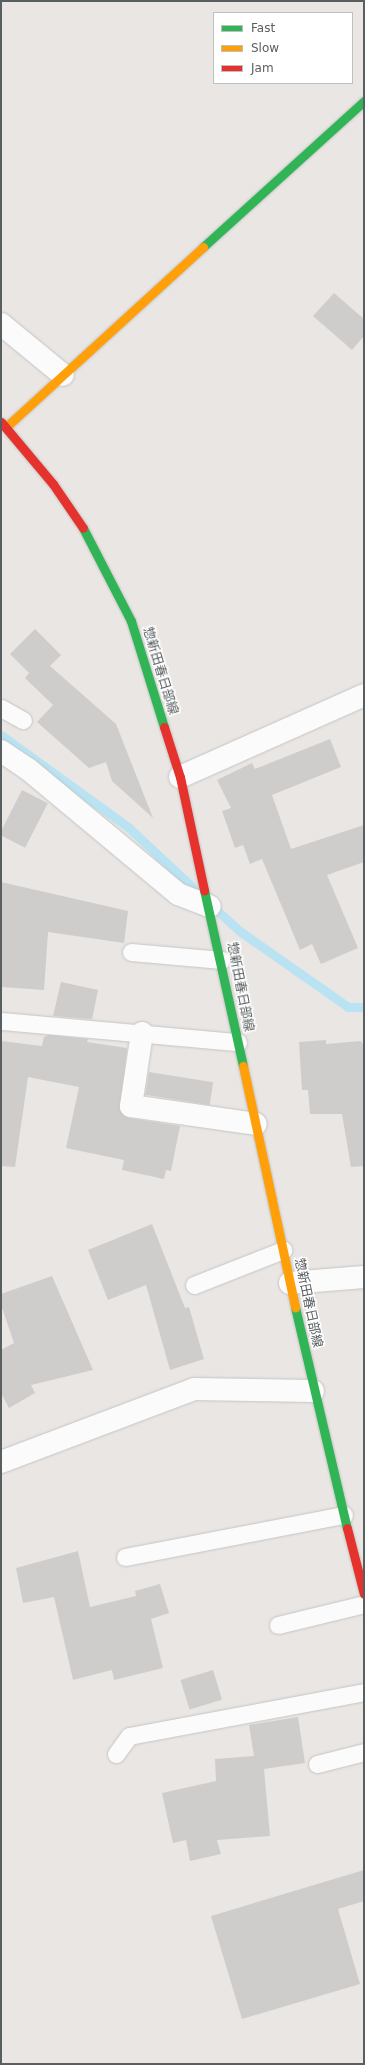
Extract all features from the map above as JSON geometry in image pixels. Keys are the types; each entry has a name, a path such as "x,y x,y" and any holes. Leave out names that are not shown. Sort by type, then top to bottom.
{"main road":[{"path":"4,424 63,375 364,101"},
{"name":"惣新田春日部線","path":"4,424 53,484 95,545 131,622 180,777 222,960 238,1042 313,1391 364,1594"}],"street":[{"path":"1,324 63,375"},
{"path":"180,777 364,695"},
{"path":"1,751 28,769 178,894 210,906"},
{"path":"142,1033 131,1106 256,1124"},
{"path":"290,1284 364,1277"},
{"path":"1,1462 194,1390 313,1391"}],"lane":[{"path":"1,708 23,720"},
{"path":"131,952 222,960"},
{"path":"1,1021 238,1042"},
{"path":"194,1285 283,1250"},
{"path":"125,1558 344,1515"},
{"path":"278,1625 364,1604"},
{"path":"116,1754 129,1736 364,1692"},
{"path":"317,1764 364,1752"}],"building":[{"path":"334,293 364,319 364,336 352,350 313,316"},
{"path":"35,629 61,655 50,666 116,724 153,818 112,781 106,762 89,768 37,722 53,705 25,678 29,673 10,654"},
{"path":"330,739 341,767 272,795 291,849 364,825 364,862 327,875 358,948 321,964 312,944 300,950 262,859 250,864 243,845 235,848 222,811 231,808 217,780 252,763 255,769"},
{"path":"22,790 48,803 25,848 1,835 1,831"},
{"path":"1,882 128,911 124,943 48,932 44,990 2,987"},
{"path":"61,982 98,990 92,1019 53,1016"},
{"path":"49,1035 88,1039 87,1042 127,1048 120,1111 129,1118 180,1126 171,1171 166,1170 164,1179 122,1170 124,1160 66,1148 79,1087 28,1077 15,1167 1,1166 1,1041 42,1046 44,1037"},
{"path":"326,1040 326,1044 361,1041 364,1046 364,1166 351,1167 342,1114 310,1114 308,1090 302,1090 299,1042"},
{"path":"149,1072 213,1082 210,1105 145,1095"},
{"path":"152,1224 185,1308 189,1307 204,1359 170,1370 146,1285 108,1300 88,1250"},
{"path":"52,1276 93,1370 31,1385 35,1393 9,1408 1,1393 1,1350 14,1343 1,1305 1,1294"},
{"path":"78,1551 90,1607 136,1596 135,1591 160,1584 169,1613 151,1619 163,1668 114,1680 112,1670 73,1680 54,1597 23,1603 16,1568"},
{"path":"213,1670 222,1700 190,1710 180,1680"},
{"path":"298,1717 305,1763 264,1769 270,1836 217,1840 221,1854 190,1861 186,1840 173,1843 162,1793 216,1781 215,1759 254,1756 249,1725"},
{"path":"364,1870 364,1901 338,1909 360,1984 242,2019 211,1916"}],"waterway":[{"path":"1,735 128,827 201,895"},
{"path":"213,907 241,932 348,1007 364,1007"}],"traffic: fast":[{"path":"203,247 364,101"},
{"path":"83,528 131,621 164,727"},
{"path":"204,890 243,1066"},
{"path":"295,1307 347,1528"}],"traffic: slow":[{"path":"6,427 203,247"},
{"path":"243,1066 295,1307"}],"traffic: jam":[{"path":"1,422 53,484 83,528"},
{"path":"164,727 180,777 204,890"},
{"path":"347,1528 364,1594"}]}
